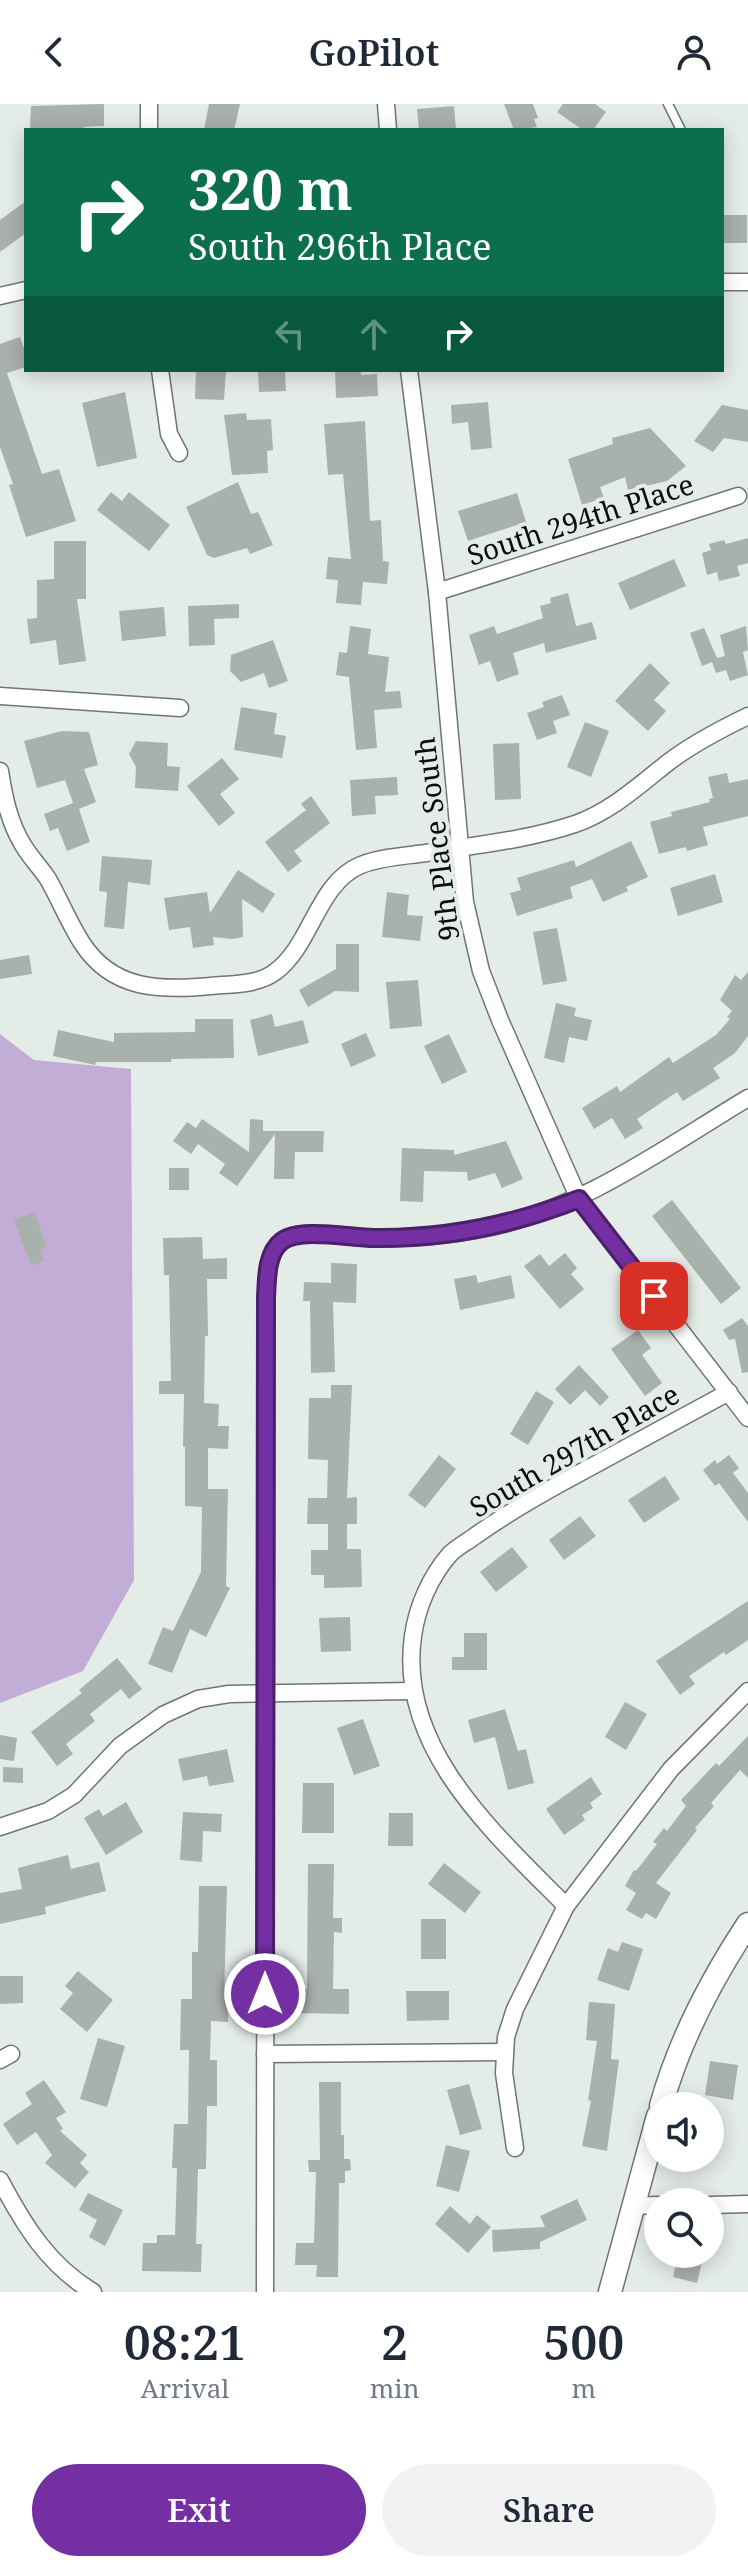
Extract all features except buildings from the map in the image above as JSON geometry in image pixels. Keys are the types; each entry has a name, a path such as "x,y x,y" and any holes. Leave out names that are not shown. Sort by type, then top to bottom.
{"main road":[{"path":"665,2092 711,1984 748,1924"},
{"path":"610,2292 644,2166"}],"street":[{"path":"149,104 149,128"},
{"path":"386,104 388,128"},
{"path":"724,282 748,282"},
{"path":"0,296 24,290"},
{"path":"160,372 169,434 179,453"},
{"name":"9th Place South","path":"409,372 437,592 465,902 481,971 579,1199 748,1418"},
{"name":"South 294th Place","path":"437,592 738,496"},
{"path":"0,696 180,708"},
{"path":"0,771 5,802 24,848 48,880 82,944 93,958 116,977 137,985 216,986 266,977 288,960 336,884 352,869 379,860 536,835 578,823 609,809 694,745 748,716"},
{"path":"265,2292 266,1298 270,1263 277,1246 288,1237 434,1236 534,1217 579,1199 748,1098"},
{"name":"South 297th Place","path":"566,1906 492,1830 440,1759 421,1722 412,1691 410,1655 415,1620 430,1582 451,1553 510,1511 729,1392"},
{"path":"0,1827 48,1811 74,1795 120,1746 163,1715 198,1699 229,1694 412,1691"},
{"path":"515,2148 504,2073 508,2027 566,1906 671,1769 748,1691"},
{"path":"265,2054 505,2052"},
{"path":"0,2180 31,2235 55,2264 93,2292"},
{"path":"724,2205 748,2204"},
{"path":"633,2206 644,2206"}],"lane":[{"path":"668,104 680,128"}],"shaded area":[{"path":"0,1034 34,1060 131,1069 134,1580 83,1671 0,1703"}],"route":[{"path":"265,1994 266,1298 268,1269 274,1251 284,1239 303,1235 377,1238 434,1236 482,1229 534,1217 579,1199 654,1296"}]}
